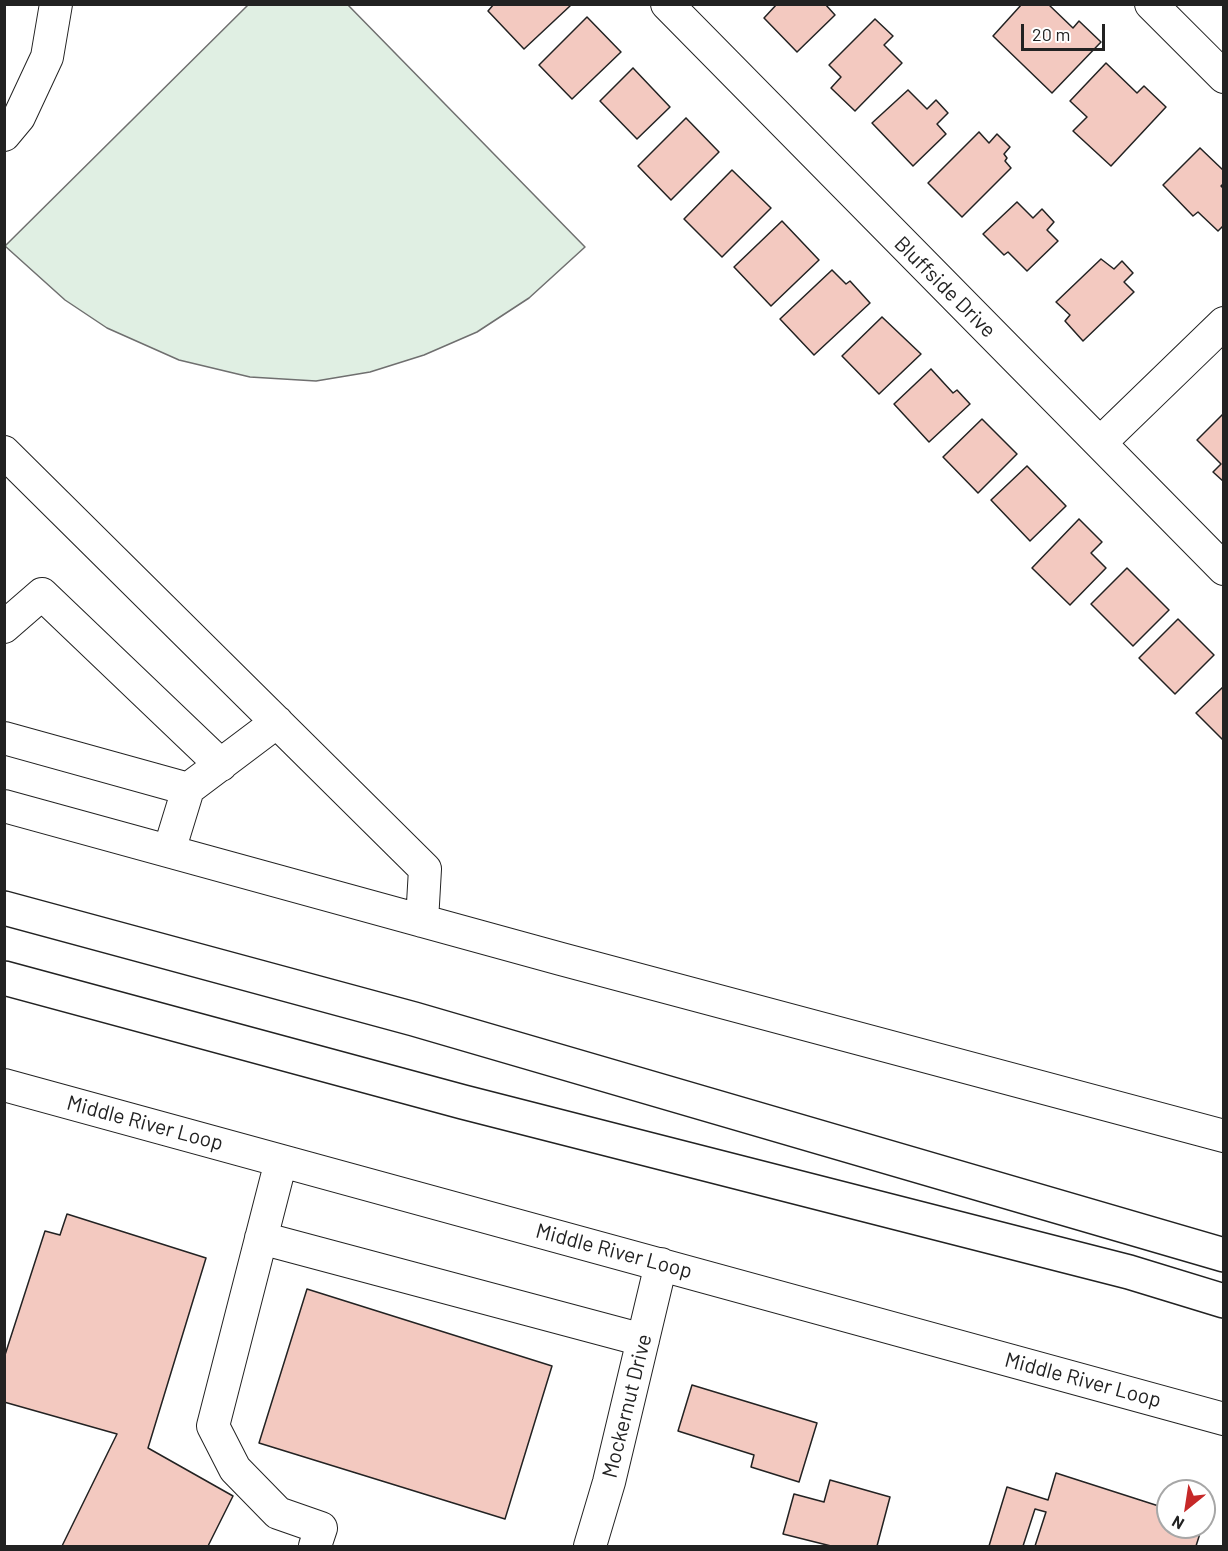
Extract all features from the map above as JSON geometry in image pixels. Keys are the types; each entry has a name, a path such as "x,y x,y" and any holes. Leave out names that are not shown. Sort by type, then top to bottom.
{"highway":[{"path":"4,908 414,1019 1224,1255"},
{"path":"4,978 463,1102 1118,1269 1224,1301"}],"street":[{"path":"4,135 19,117 47,57 56,4"},
{"name":"Bluffside Drive","path":"667,4 1224,569"},
{"path":"1150,4 1224,77"},
{"path":"1100,443 1224,323"},
{"path":"4,452 425,869 422,921"},
{"path":"4,627 42,594 221,765"},
{"path":"170,851 188,789 278,722"},
{"path":"4,738 188,789"},
{"path":"4,806 422,921 1224,1136"},
{"name":"Middle River Loop","path":"4,1085 1224,1419"},
{"path":"281,1161 213,1426 235,1469 278,1513 321,1528 315,1546"},
{"path":"261,1238 643,1340"},
{"name":"Mockernut Drive","path":"590,1546 609,1482 661,1264"}],"green space":[{"path":"347,4 585,247 529,298 477,332 424,355 370,372 316,381 250,377 179,360 107,328 65,300 5,246 248,5"}],"building":[{"path":"494,4 569,4 570,6 524,49 488,11"},
{"path":"777,4 825,4 835,15 797,52 764,18"},
{"path":"1022,4 1048,4 1073,28 1079,21 1101,42 1052,93 993,36"},
{"path":"587,17 621,52 572,99 539,65"},
{"path":"875,19 893,36 884,45 902,63 855,111 831,88 841,77 829,65"},
{"path":"1106,63 1137,93 1144,86 1166,107 1111,166 1073,131 1087,117 1070,101"},
{"path":"633,68 670,107 637,139 600,101"},
{"path":"908,90 927,109 936,100 948,113 937,124 946,134 913,166 872,123"},
{"path":"686,118 719,152 671,200 638,166"},
{"path":"979,132 989,143 997,134 1010,147 1004,154 1007,158 1005,161 1011,168 962,217 928,183"},
{"path":"1200,148 1224,171 1224,183 1221,186 1224,189 1224,225 1218,231 1198,212 1193,216 1163,185"},
{"path":"732,170 771,208 722,257 684,219"},
{"path":"1017,202 1033,218 1042,209 1054,222 1047,230 1058,241 1027,271 1008,252 1004,255 983,234"},
{"path":"782,221 819,260 771,306 734,267"},
{"path":"1101,259 1114,269 1122,261 1133,273 1124,282 1134,292 1083,341 1065,321 1070,315 1056,302"},
{"path":"832,270 846,284 850,281 870,303 814,355 780,319"},
{"path":"882,317 921,354 879,394 842,356"},
{"path":"931,369 953,393 957,390 970,404 929,442 894,404"},
{"path":"1224,413 1224,482 1213,472 1221,464 1197,440"},
{"path":"982,419 1017,454 978,493 943,457"},
{"path":"1027,466 1066,506 1030,541 991,500"},
{"path":"1079,519 1102,542 1091,553 1106,568 1070,605 1032,568"},
{"path":"1127,568 1169,610 1133,646 1091,604"},
{"path":"1178,619 1214,655 1175,694 1139,658"},
{"path":"1224,686 1224,741 1196,713"},
{"path":"67,1214 206,1258 148,1448 233,1496 208,1546 62,1546 117,1434 4,1402 4,1358 45,1231 60,1235"},
{"path":"307,1289 552,1366 505,1519 259,1443"},
{"path":"692,1385 817,1423 799,1482 751,1467 754,1455 678,1431"},
{"path":"1056,1473 1156,1505 1156,1539 1198,1539 1196,1546 1035,1546 1046,1512 1035,1509 1023,1546 989,1546 1007,1487 1048,1500"},
{"path":"830,1480 890,1497 877,1546 831,1546 783,1534 794,1494 824,1502"}]}
